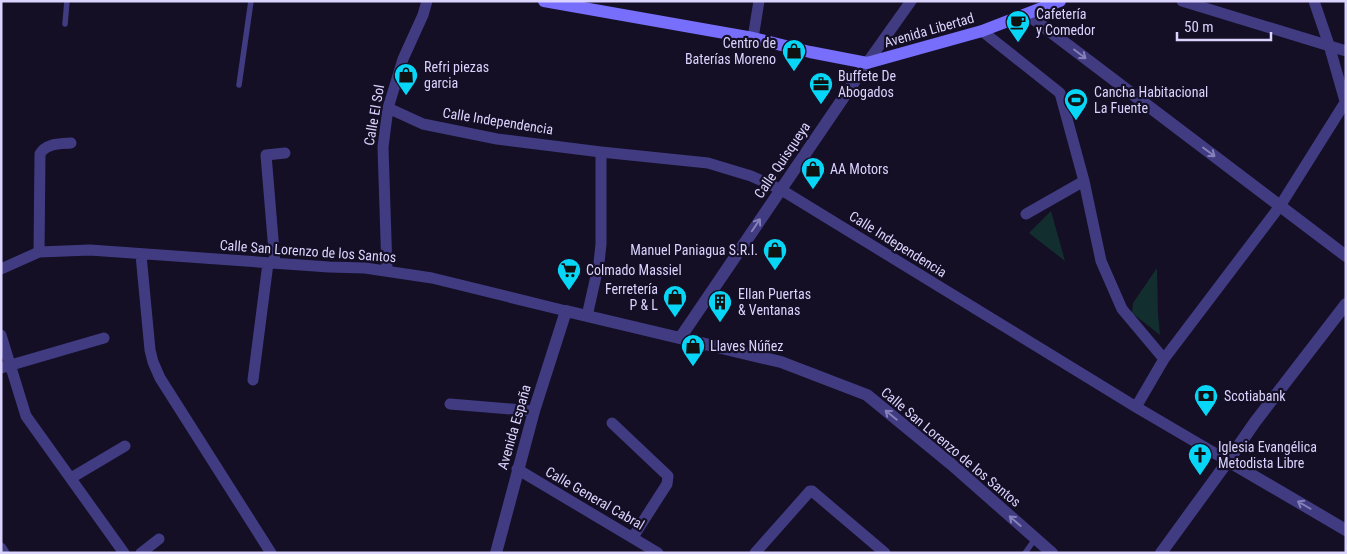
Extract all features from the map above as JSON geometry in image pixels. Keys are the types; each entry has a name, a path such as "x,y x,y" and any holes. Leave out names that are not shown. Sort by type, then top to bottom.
{"main road":[{"path":"544,1 753,38 867,63"},
{"name":"Avenida Libertad","path":"867,63 982,31 1060,1"}],"street":[{"name":"Calle El Sol","path":"387,270 383,147 388,108 403,59 423,16 427,1"},
{"path":"753,38 759,1"},
{"name":"Calle Quisqueya","path":"680,338 780,189 911,1"},
{"path":"1182,1 1346,51"},
{"path":"1136,407 1164,359 1280,206 1346,101 1314,1"},
{"path":"1027,14 1346,256"},
{"path":"982,31 1060,93 1084,181 1101,261 1122,309 1164,359"},
{"name":"Calle Independencia","path":"388,108 423,124 497,139 708,163 751,176 780,189 1136,407 1346,530"},
{"path":"39,252 40,154 46,147 70,143"},
{"path":"587,316 599,263 601,244 601,152"},
{"path":"253,380 272,263 266,154 285,153"},
{"path":"1026,214 1084,181"},
{"name":"Calle San Lorenzo de los Santos","path":"1,269 39,252 90,250 141,255 387,270 432,278 781,362 867,395 951,464 1052,553"},
{"path":"141,255 148,341 153,362 160,378 271,553"},
{"path":"1161,553 1255,422 1346,304"},
{"name":"Avenida España","path":"496,553 534,410 566,311"},
{"path":"1,335 6,366 26,416 124,553"},
{"path":"6,366 104,338"},
{"path":"450,404 534,410"},
{"path":"612,423 668,476 667,484 633,537"},
{"path":"71,478 125,446"},
{"name":"Calle General Cabral","path":"517,469 658,553"},
{"path":"755,553 812,491 885,553"},
{"path":"141,553 159,539"},
{"path":"1,548 4,553"}],"lane":[{"path":"65,24 66,1"},
{"path":"239,85 251,1"},
{"path":"1025,553 1035,539"}],"green space":[{"path":"1051,211 1065,261 1029,233"},
{"path":"1157,268 1160,335 1132,313 1133,303"}],"place":[{"name":"Cafetería y Comedor","path":"1018,43"},
{"name":"Centro de Baterías Moreno","path":"794,72"},
{"name":"Refri piezas garcia","path":"406,96"},
{"name":"Buffete De Abogados","path":"821,105"},
{"name":"Cancha Habitacional La Fuente","path":"1076,121"},
{"name":"AA Motors","path":"813,190"},
{"name":"Manuel Paniagua S.R.I.","path":"775,271"},
{"name":"Colmado Massiel","path":"569,291"},
{"name":"Ferretería P & L","path":"675,318"},
{"name":"Ellan Puertas & Ventanas","path":"720,323"},
{"name":"Llaves Núñez","path":"693,367"},
{"name":"Scotiabank","path":"1206,417"},
{"name":"Iglesia Evangélica Metodista Libre","path":"1200,476"}]}
